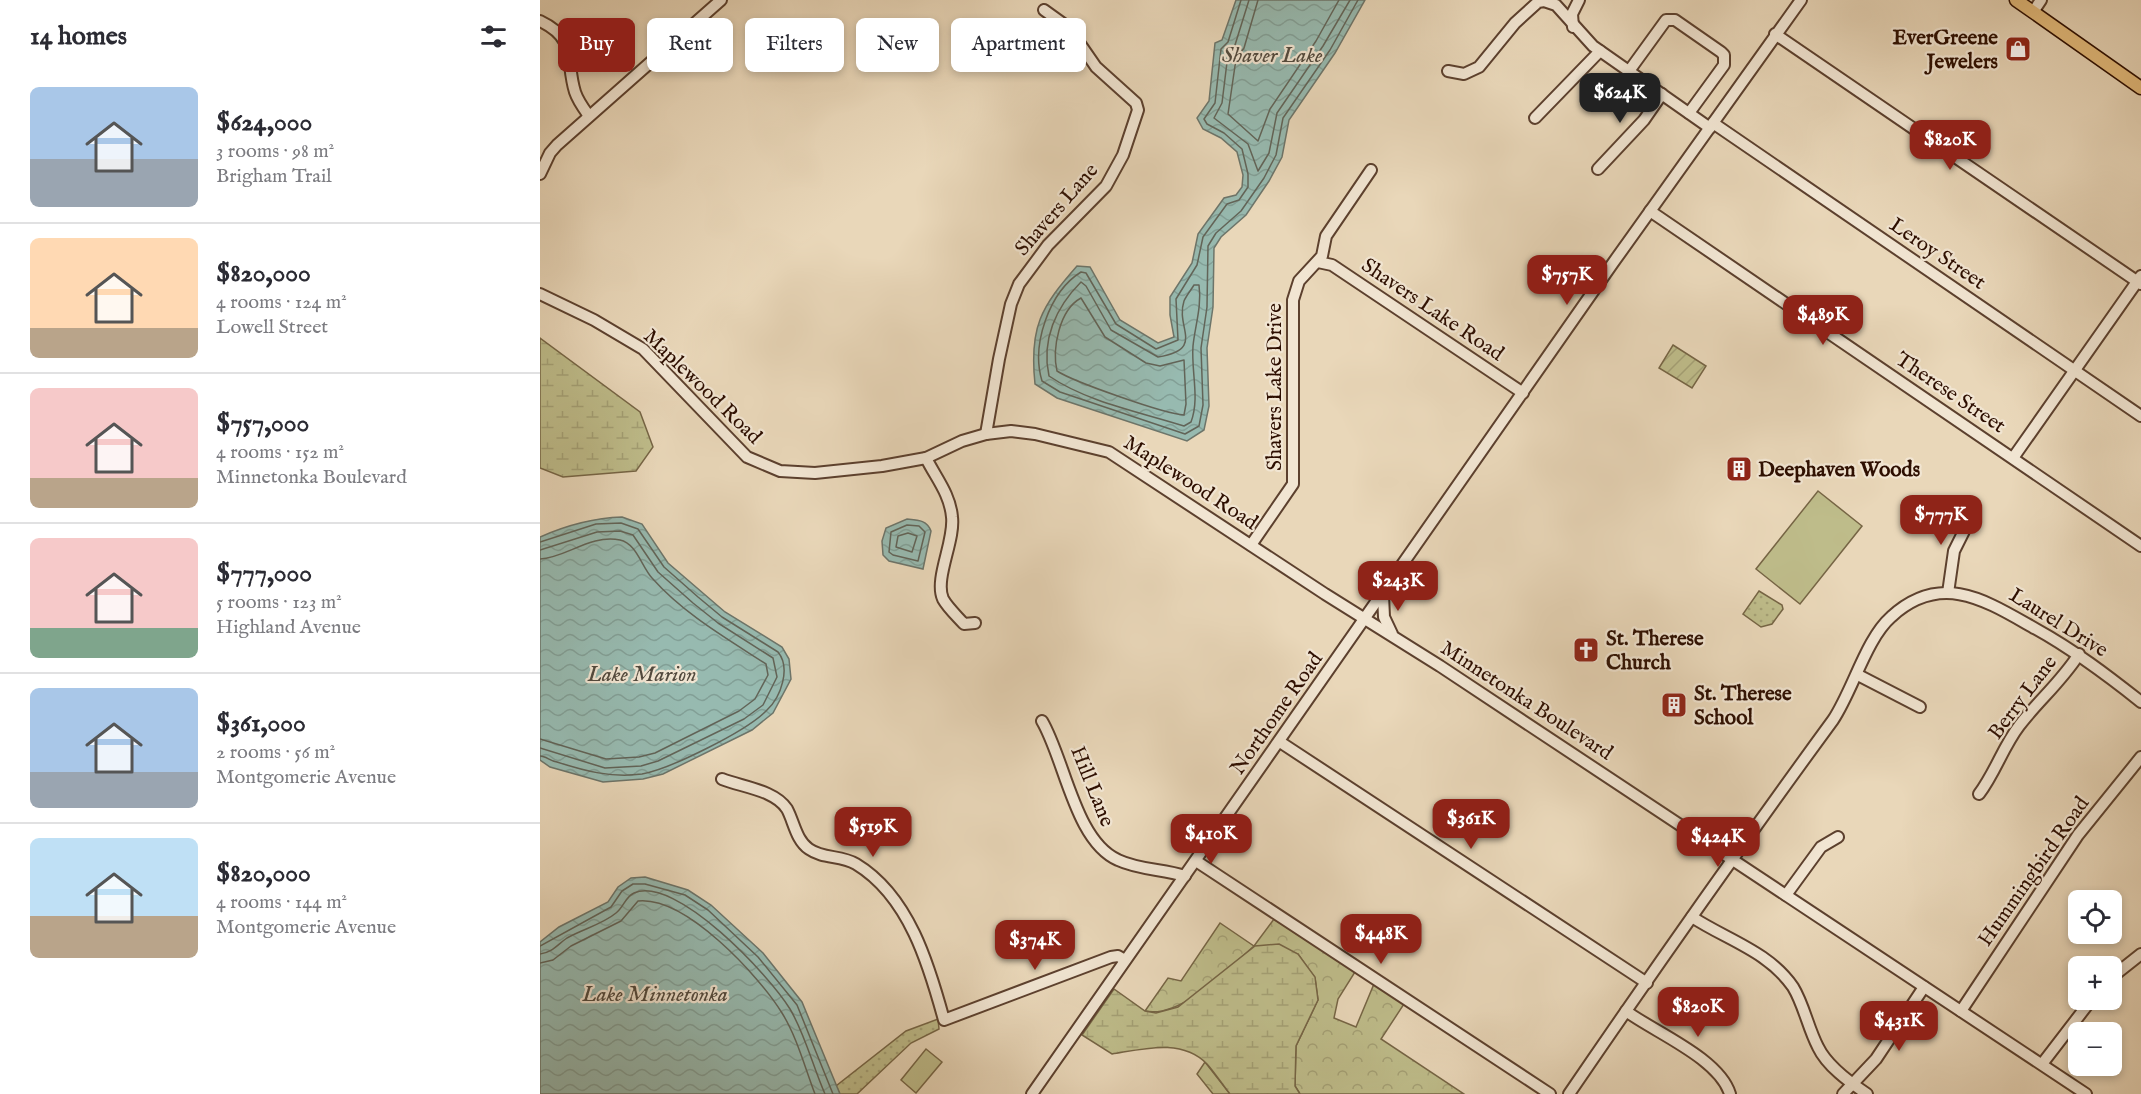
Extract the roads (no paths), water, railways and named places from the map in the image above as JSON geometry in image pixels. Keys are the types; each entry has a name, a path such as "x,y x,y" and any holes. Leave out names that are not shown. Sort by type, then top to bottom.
{"main road":[{"path":"2016,0 2141,88"}],"street":[{"path":"540,174 550,153 721,0"},
{"path":"1448,71 1456,74 1472,72 1485,61 1515,23 1538,2 1544,0 1556,5 1577,4 1574,27"},
{"path":"1366,619 1650,211 1801,0"},
{"path":"2033,12 2041,0"},
{"name":"Leroy Street","path":"1556,5 1574,27 1600,51 2141,416"},
{"name":"Shavers Lane","path":"986,434 1011,304 1019,284 1048,245 1106,186 1123,155 1138,110 1136,103 1096,67 1068,28 1044,10"},
{"path":"1629,71 1666,20 1675,20 1721,52 1724,55 1724,65 1689,113"},
{"path":"540,21 552,28 567,45 575,93 589,116"},
{"path":"1775,34 2140,281 2013,458"},
{"path":"1535,118 1600,51"},
{"path":"1598,169 1644,120 1662,94"},
{"name":"Shavers Lake Drive","path":"1251,545 1293,484 1293,300 1299,281 1318,262 1326,236 1371,170"},
{"name":"Therese Street","path":"1650,211 2141,546"},
{"name":"Shavers Lake Road","path":"1318,262 1332,265 1523,393"},
{"name":"Maplewood Road","path":"540,294 594,320 643,349 747,457 759,464 780,471 815,473 926,458 986,434 1011,431 1035,434 1109,452 1366,619"},
{"path":"926,458 945,490 953,518 953,531 941,584 942,597 964,624 975,623"},
{"path":"1569,1094 1731,859 1833,720 1858,675 1872,642 1890,617 1918,600 1948,593 1954,551 1974,511"},
{"name":"Laurel Drive","path":"1948,593 1980,598 1992,603 2079,654 2141,702"},
{"path":"1383,594 1384,617 1392,634"},
{"name":"Minnetonka Boulevard","path":"1366,619 2086,1094"},
{"name":"Northome Road","path":"1032,1094 1366,619"},
{"name":"Berry Lane","path":"1979,794 1990,780 2011,738 2079,654"},
{"path":"1858,675 1920,707"},
{"name":"Hill Lane","path":"1042,721 1056,745 1063,775 1095,843 1115,859 1129,865 1185,876"},
{"path":"1280,742 1647,983"},
{"name":"Hummingbird Road","path":"1961,1011 2078,835 2141,757"},
{"path":"722,779 776,797 786,808 799,837 809,849 823,855 843,857 877,880 898,906 916,937 944,1020 1111,957 1118,956 1125,960"},
{"path":"1786,895 1821,847 1838,837"},
{"path":"1196,861 1550,1094"},
{"path":"1692,917 1715,931 1744,944 1779,970 1794,990 1818,1049 1830,1064 1867,1094"},
{"path":"2122,969 2141,954"},
{"path":"1843,1094 1887,1044 1924,987"},
{"path":"2042,1064 2083,1010"},
{"path":"1626,1011 1686,1047 1723,1081 1730,1094"}],"water":[{"name":"Shaver Lake","path":"1236,0 1365,0 1335,53 1289,120 1282,157 1269,181 1246,215 1221,237 1214,248 1213,307 1207,348 1209,406 1204,430 1187,441 1057,398 1035,384 1034,347 1036,332 1046,306 1077,266 1090,267 1120,320 1158,343 1174,337 1170,297 1192,263 1198,234 1224,198 1236,195 1242,187 1243,175 1237,152 1221,138 1203,129 1197,118 1209,101 1215,43 1222,40"},
{"name":"Lake Marion","path":"622,517 642,524 668,563 725,612 782,647 789,659 791,679 773,713 752,730 663,774 643,779 603,782 550,767 540,760 540,537 580,523"},
{"path":"907,519 925,523 931,531 923,569 889,561 883,555 882,541 886,528"},
{"name":"Lake Minnetonka","path":"645,877 688,890 711,905 763,953 802,1002 840,1094 540,1094 540,942 559,927 608,902 618,887 631,878"}],"place":[{"name":"EverGreene Jewelers","path":"2018,49"},
{"name":"Deephaven Woods","path":"1739,469"},
{"name":"St. Therese Church","path":"1586,650"},
{"name":"St. Therese School","path":"1674,705"}]}
